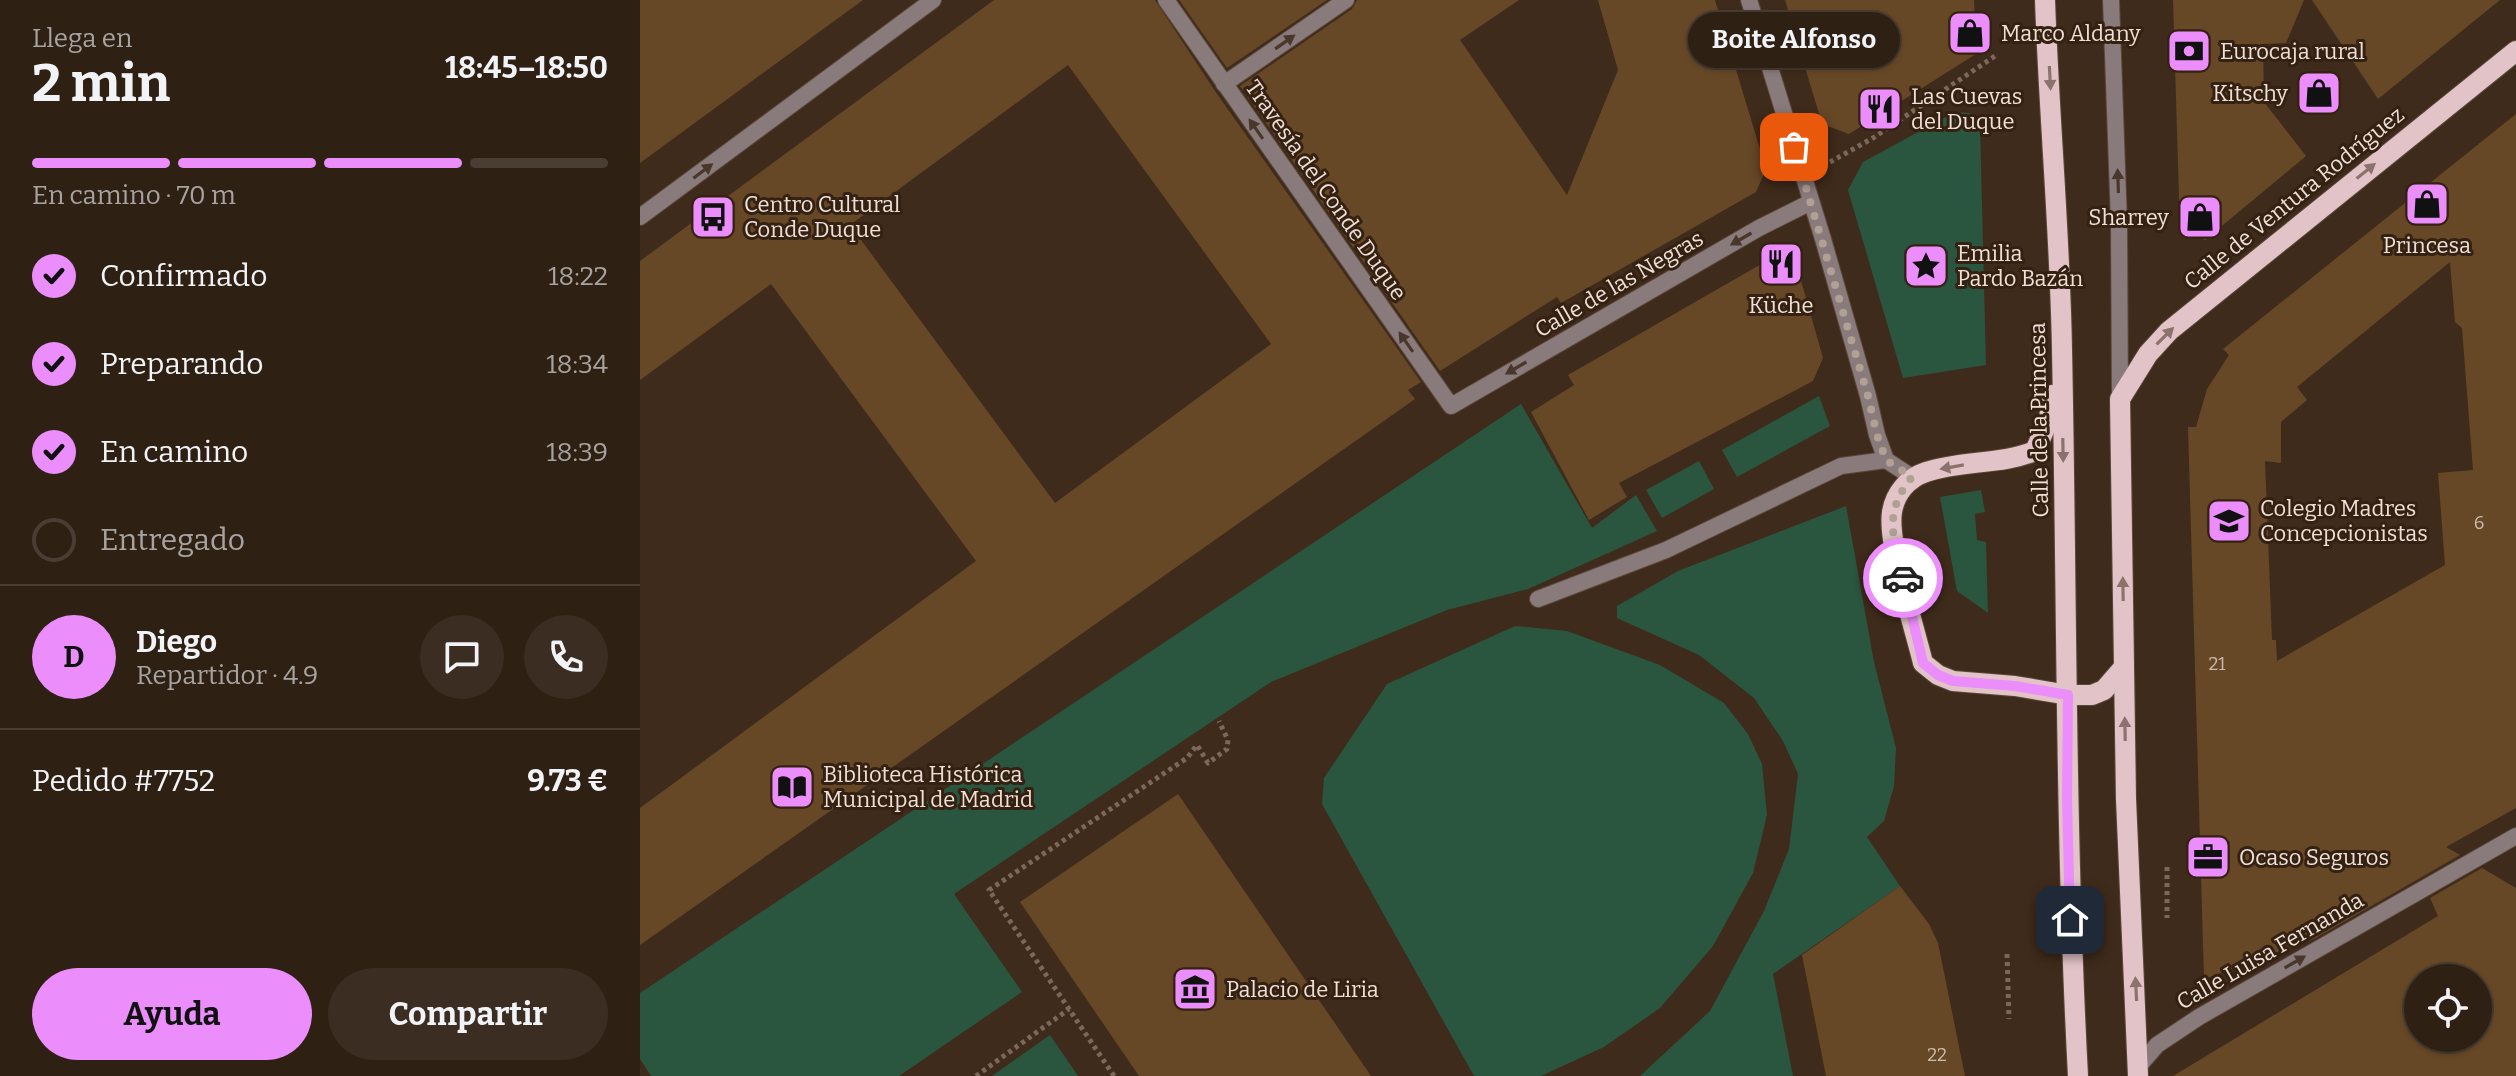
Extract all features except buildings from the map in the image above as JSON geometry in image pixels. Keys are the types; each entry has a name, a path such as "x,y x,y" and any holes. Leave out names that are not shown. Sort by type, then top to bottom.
{"main road":[{"name":"Calle de la Princesa","path":"2045,0 2062,351 2067,798 2078,1076"},
{"name":"Calle de Ventura Rodríguez","path":"2120,399 2148,354 2169,331 2516,51"},
{"path":"2062,351 2049,419 2035,451 2016,458 1929,471 1912,477 1899,492 1892,512 1893,537 1923,663 1938,675 1953,681 2015,686 2068,695 2092,695 2104,690 2124,667"},
{"path":"2120,399 2126,799 2138,1072"}],"street":[{"path":"640,217 933,0"},
{"name":"Travesía del Conde Duque","path":"1166,0 1451,406"},
{"path":"1224,84 1346,0"},
{"path":"1749,0 1886,460 1912,477"},
{"path":"2111,0 2119,223 2120,399"},
{"name":"Calle de las Negras","path":"1451,406 1759,228 1811,202"},
{"path":"1538,599 1666,550 1841,466 1886,460"},
{"name":"Calle Luisa Fernanda","path":"2138,1072 2157,1045 2189,1022 2516,836"}],"path":[{"path":"1803,177 1873,138 1998,54"},
{"path":"1114,1076 989,890 1187,758 1197,745 1208,763 1220,756 1227,749 1228,740 1219,721"},
{"path":"2167,867 2167,918"},
{"path":"2007,954 2009,1019"},
{"path":"976,1076 1069,1009"}],"green space":[{"path":"1955,112 1970,113 1980,123 1986,365 1903,378 1848,190 1863,162"},
{"path":"1819,396 1830,426 1737,477 1722,450"},
{"path":"1521,404 1592,528 1636,495 1657,531 1528,589 1447,610 1271,682 954,894 1022,992 899,1076 651,1076 640,1059 640,993"},
{"path":"1699,461 1714,489 1662,518 1646,490"},
{"path":"1981,490 1985,512 1975,514 1977,540 1986,542 1988,613 1957,591 1940,497"},
{"path":"1846,506 1874,662 1896,748 1894,786 1884,821 1867,837 1900,886 1773,974 1793,1076 1640,1076 1710,1011 1764,911 1789,849 1798,774 1783,741 1754,698 1699,655 1617,618 1617,606 1678,571"},
{"path":"1515,626 1567,631 1660,665 1724,703 1748,734 1762,764 1767,815 1753,873 1713,946 1660,1008 1604,1047 1541,1076 1474,1076 1322,804 1324,778 1387,684"},
{"path":"1050,1035 1078,1076 992,1076"}],"way so far":[{"path":"1794,147 1877,435 1886,460 1912,477 1899,492 1892,512 1893,537 1903,578"}],"place":[{"name":"Marco Aldany","path":"1970,33"},
{"name":"Eurocaja rural","path":"2189,51"},
{"name":"Kitschy","path":"2319,93"},
{"name":"Las Cuevas del Duque","path":"1880,109"},
{"name":"Boite Alfonso","path":"1794,147"},
{"name":"Princesa","path":"2427,204"},
{"name":"Centro Cultural Conde Duque","path":"713,217"},
{"name":"Sharrey","path":"2200,217"},
{"name":"Küche","path":"1781,264"},
{"name":"Emilia Pardo Bazán","path":"1926,266"},
{"name":"Colegio Madres Concepcionistas","path":"2229,521"},
{"name":"Biblioteca Histórica Municipal de Madrid","path":"792,787"},
{"name":"Ocaso Seguros","path":"2208,857"},
{"name":"Palacio de Liria","path":"1195,989"}],"route":[{"path":"1903,578 1923,663 1938,675 1953,681 2015,686 2068,695 2070,920"}]}
